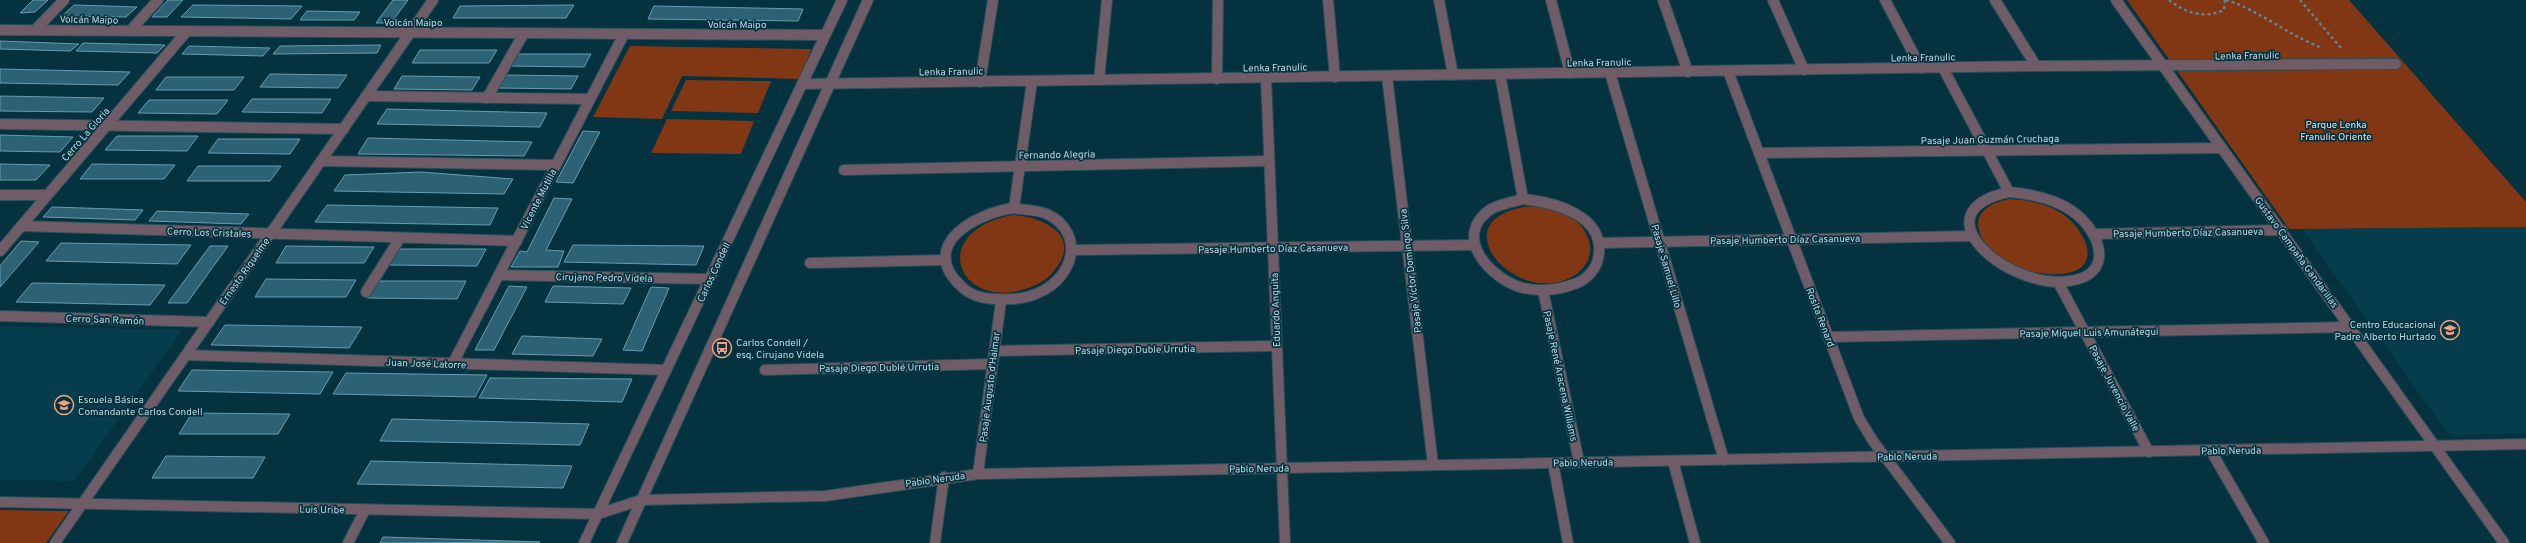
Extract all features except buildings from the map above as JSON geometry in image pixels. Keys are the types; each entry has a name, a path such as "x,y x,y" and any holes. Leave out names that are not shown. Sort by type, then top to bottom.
{"street":[{"path":"35,30 64,0"},
{"path":"130,30 158,0"},
{"name":"Ernesto Riquelme","path":"56,543 433,0"},
{"name":"Carlos Condell","path":"584,543 842,0"},
{"path":"622,543 868,0"},
{"path":"980,82 994,0"},
{"path":"1099,80 1107,0"},
{"path":"1217,79 1218,0"},
{"path":"1328,0 1335,77"},
{"path":"1439,0 1453,75"},
{"path":"1551,0 1570,73"},
{"path":"1663,0 1688,72"},
{"path":"1773,0 1804,70"},
{"path":"1885,0 1921,68"},
{"path":"1995,0 2036,66"},
{"name":"Gustavo Campaña Gandarillas","path":"2116,0 2282,230 2504,543"},
{"name":"Volcán Maipo","path":"0,30 825,35"},
{"name":"Cerro La Gloria","path":"0,251 187,31"},
{"path":"487,98 524,33"},
{"name":"Vicente Mutilla","path":"453,363 624,34"},
{"name":"Lenka Franulic","path":"802,84 2036,66 2163,67 2396,64"},
{"path":"1943,68 2009,192"},
{"name":"Rosita Renard","path":"1728,71 1859,418 1885,457 1950,543"},
{"name":"Pasaje Samuel Lillo","path":"1610,73 1724,460"},
{"path":"1500,74 1523,199"},
{"name":"Pasaje Víctor Domingo Silva","path":"1387,76 1433,465"},
{"name":"Eduardo Anguita","path":"1266,78 1285,543"},
{"path":"1014,208 1032,81"},
{"path":"366,96 589,99"},
{"path":"0,124 344,128"},
{"name":"Pasaje Juan Guzmán Cruchaga","path":"1759,153 2222,148"},
{"path":"322,161 556,165"},
{"name":"Fernando Alegria","path":"844,170 1269,161"},
{"name":"Pasaje Humberto Díaz Casanueva","path":"2009,192 2034,195 2058,203 2080,217 2095,234 2101,252 2096,268 2081,278 2058,282 2028,278 2014,272 1988,256 1972,236 1969,221 1973,208 1983,198 2009,192"},
{"path":"0,195 47,195"},
{"path":"1523,199 1551,202 1577,214 1595,232 1599,243 1597,263 1582,280 1571,286 1543,290 1511,284 1498,276 1482,262 1474,245 1474,233 1477,223 1485,213 1508,201 1523,199"},
{"path":"1014,208 1040,211 1052,216 1068,231 1073,250 1065,272 1044,290 1016,300 982,298 966,292 951,278 946,260 953,238 972,220 992,212 1014,208"},
{"name":"Cerro Los Cristales","path":"21,226 400,238 517,240"},
{"name":"Pasaje Humberto Díaz Casanueva","path":"2095,234 2282,230"},
{"name":"Pasaje Humberto Díaz Casanueva","path":"1599,243 1972,236"},
{"path":"366,292 400,238"},
{"name":"Pasaje Humberto Díaz Casanueva","path":"1073,250 1474,245"},
{"path":"810,263 946,260"},
{"name":"Cirujano Pedro Videla","path":"499,275 709,280"},
{"name":"Pasaje Juvencio Valle","path":"2058,282 2149,452"},
{"name":"Pasaje René Aracena Williams","path":"1543,290 1579,462"},
{"name":"Pasaje Augusto d'Halmar","path":"978,474 1001,300"},
{"name":"Cerro San Ramón","path":"0,316 209,322"},
{"name":"Pasaje Miguel Luis Amunátegui","path":"1828,337 2350,327"},
{"name":"Pasaje Diego Duble Urrutia","path":"994,351 1277,346"},
{"name":"Juan José Latorre","path":"186,355 666,370"},
{"name":"Pasaje Diego Dublé Urrutia","path":"765,370 992,364"},
{"name":"Pablo Neruda","path":"641,500 818,496 944,477 978,474 2526,444"},
{"path":"2211,451 2264,543"},
{"path":"1673,461 1695,543"},
{"path":"1553,463 1568,543"},
{"path":"935,543 944,477"},
{"name":"Luis Uribe","path":"0,502 598,514 641,500"},
{"path":"348,543 366,510"}],"path":[{"path":"2170,0 2189,12 2210,15 2224,10 2226,0 2242,5 2296,38 2324,49"},
{"path":"2300,0 2354,64"}],"shaded area":[{"name":"Centro Educacional Padre Alberto Hurtado","path":"2526,227 2526,433 2455,435 2446,431 2302,229"},
{"name":"Escuela Básica Comandante Carlos Condell","path":"0,326 182,330 74,481 0,480"}],"green space":[{"name":"Parque Lenka Franulic Oriente","path":"2127,0 2349,0 2526,202 2526,227 2289,229"},
{"path":"630,46 811,49 800,79 682,76 662,119 593,117"},
{"path":"686,80 771,81 758,113 671,111"},
{"path":"667,119 754,121 741,154 651,153"},
{"path":"2009,199 2042,204 2061,213 2070,220 2078,229 2087,248 2087,258 2083,265 2074,271 2060,274 2048,274 2024,270 2001,258 1990,249 1983,240 1979,230 1979,220 1983,211 1993,204"},
{"path":"1532,206 1549,208 1565,214 1581,226 1586,234 1590,243 1588,260 1583,268 1575,275 1553,283 1531,281 1511,272 1495,258 1487,242 1489,227 1503,214"},
{"path":"1013,215 1037,220 1057,231 1062,239 1064,249 1061,260 1047,278 1029,288 1002,293 983,289 969,279 961,266 961,251 969,236 986,224"},
{"path":"0,510 69,511 46,543 0,543"}],"place":[{"name":"Centro Educacional Padre Alberto Hurtado","path":"2450,330"},
{"name":"Carlos Condell / esq. Cirujano Videla","path":"722,348"},
{"name":"Escuela Básica Comandante Carlos Condell","path":"64,405"}]}
